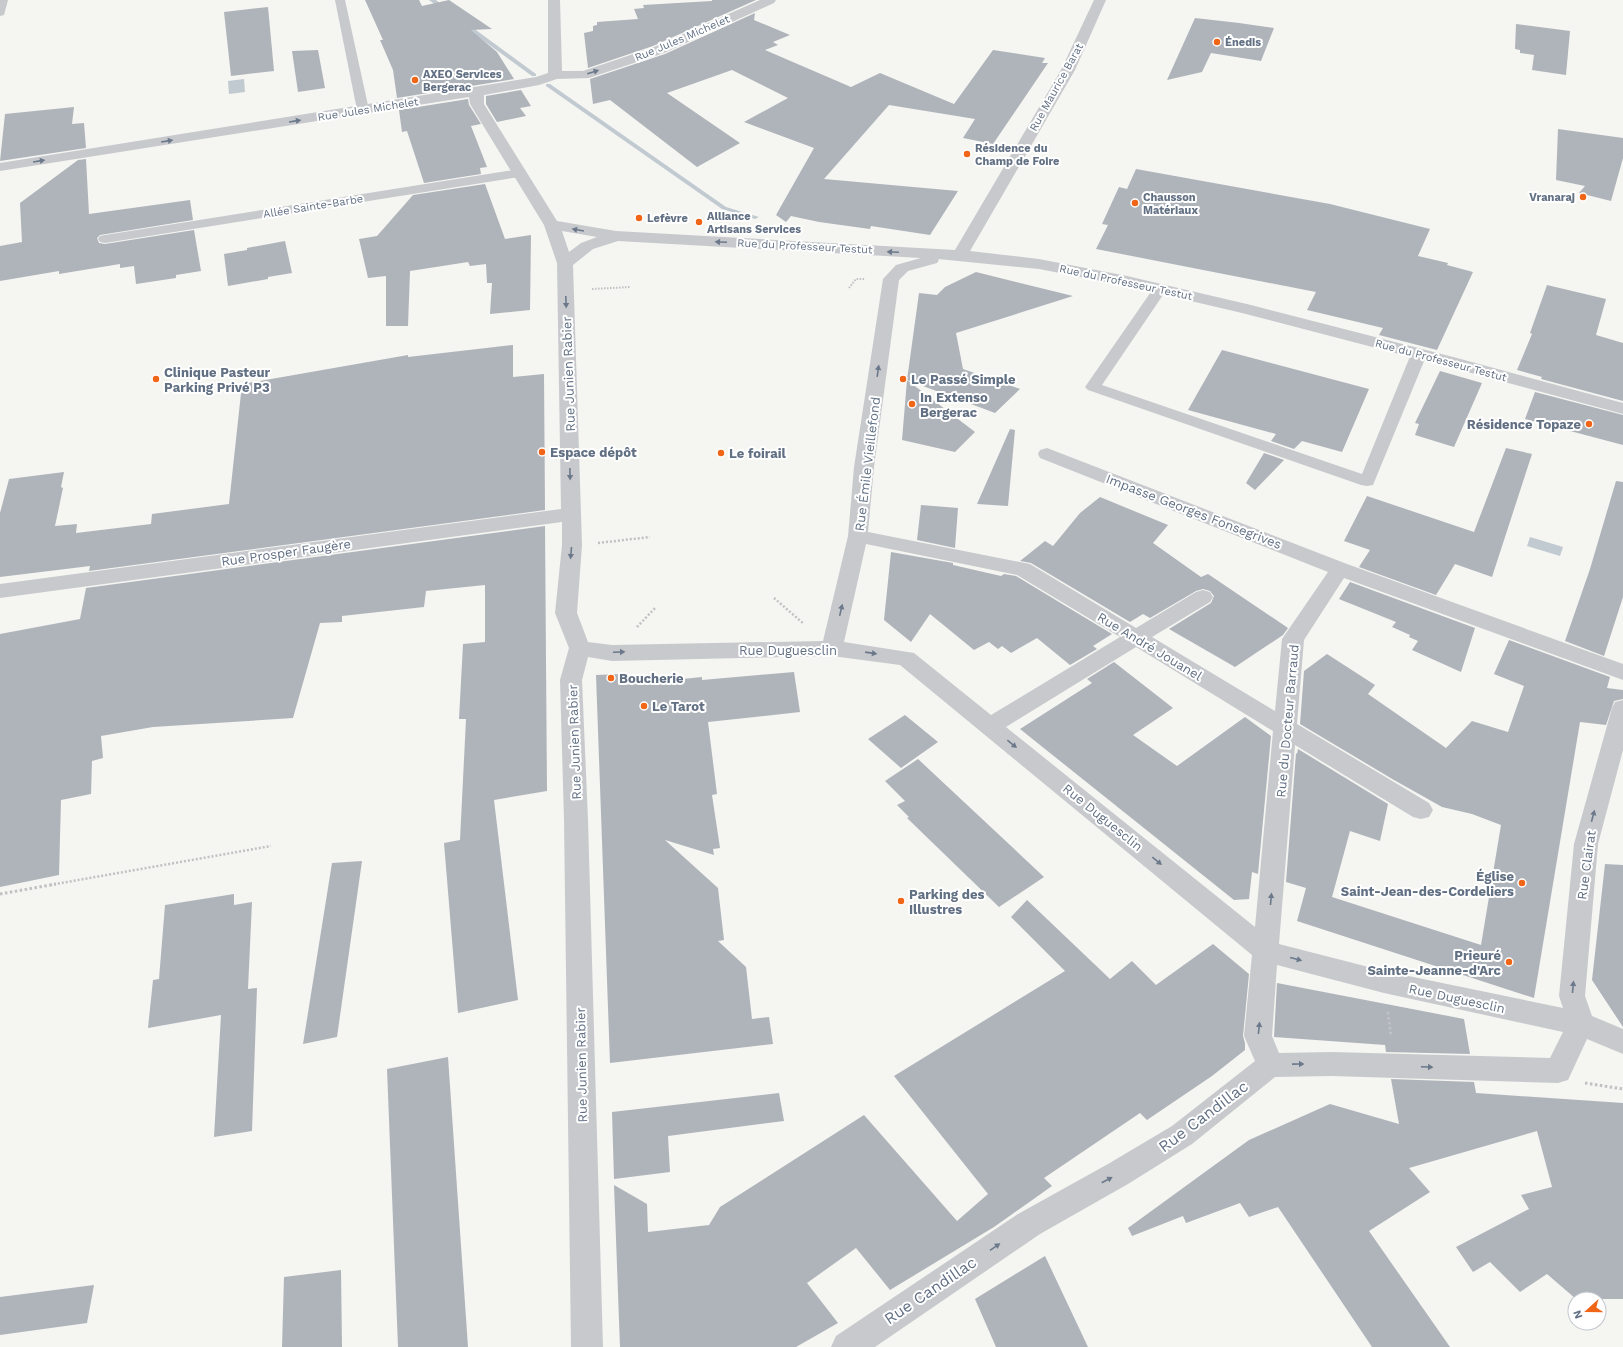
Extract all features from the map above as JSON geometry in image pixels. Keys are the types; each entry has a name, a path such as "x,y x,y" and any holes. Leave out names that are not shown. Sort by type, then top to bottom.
{"street":[{"path":"0,12 2,0"},
{"path":"554,0 555,75"},
{"name":"Rue Jules Michelet","path":"0,167 478,92 539,81 555,75 584,76 659,50 770,0"},
{"name":"Rue Maurice Barat","path":"960,255 1068,70 1100,0"},
{"name":"Rue Junien Rabier","path":"478,92 476,98 477,104 552,225 565,263 572,545 566,613 580,648 571,680 576,828 587,1347"},
{"name":"Rue du Professeur Testut","path":"552,225 616,236 960,255 1040,264 1160,289 1419,354 1623,409"},
{"name":"Rue du Professeur Testut","path":"565,263 587,246 616,236"},
{"path":"854,250 876,261 891,279 902,268 919,262 960,255"},
{"name":"Rue Émile Vieillefond","path":"832,648 858,536 864,467 891,279"},
{"name":"Impasse Georges Fonsegrives","path":"1047,454 1340,568"},
{"name":"Rue Prosper Faugère","path":"0,591 571,514"},
{"name":"Rue André Jouanel","path":"858,536 1023,569 1421,810"},
{"path":"1340,568 1623,672"},
{"name":"Rue du Docteur Barraud","path":"1270,1065 1258,1036 1293,639 1340,568"},
{"path":"990,726 1203,597"},
{"name":"Rue Duguesclin","path":"580,648 612,652 832,648 906,658 1266,951 1384,982 1581,1024 1623,1042"},
{"name":"Rue Clairat","path":"1581,1024 1572,996 1586,844 1623,708"},
{"path":"1270,1065 1332,1064 1558,1071 1581,1024"},
{"name":"Rue Candillac","path":"847,1347 1029,1224 1083,1192 1118,1174 1182,1135 1270,1065"}],"lane":[{"path":"340,0 363,110"},
{"name":"Allée Sainte-Barbe","path":"105,239 520,173"},
{"path":"1160,289 1093,387 1367,481 1419,354"}],"path":[{"path":"565,291 630,287"},
{"path":"572,545 650,537"},
{"path":"0,894 271,846"},
{"path":"1384,982 1394,1066"}],"shaded area":[{"path":"244,79 245,92 229,94 228,81"},
{"path":"1530,537 1563,547 1560,556 1527,546"}],"building":[{"path":"365,0 419,0 422,6 449,0 492,29 471,30 497,52 514,79 397,98 393,70 380,40 383,40"},
{"path":"712,0 756,0 653,46 588,68 584,33 593,31 593,26 597,25 597,22 638,19 634,9 644,8 643,5"},
{"path":"268,7 274,71 231,76 224,12"},
{"path":"755,13 754,20 790,35 773,42 778,45 765,50 851,87 880,73 954,104 993,50 1045,58 1042,63 1048,63 993,144 963,138 975,119 889,105 824,179 958,191 930,235 871,226 870,229 819,222 791,216 786,222 776,215 814,148 744,122 788,98 732,70 667,93 740,143 697,167 610,100 593,104 590,79 665,54"},
{"name":"Énedis","path":"1195,18 1274,28 1261,61 1211,53 1202,72 1167,80"},
{"path":"1516,24 1570,31 1566,75 1532,70 1534,55 1520,53 1520,50 1515,49"},
{"path":"318,50 325,88 298,92 292,51"},
{"path":"521,90 531,106 520,108 526,116 497,122 486,104 486,96"},
{"path":"468,99 469,105 481,124 471,126 487,167 480,168 481,174 424,183 407,131 402,132 399,110"},
{"path":"74,107 72,124 84,123 86,148 0,161 5,114"},
{"path":"1558,129 1623,138 1623,158 1611,201 1579,193 1585,186 1556,180"},
{"path":"86,159 89,214 190,200 193,220 100,235 97,238 99,243 105,244 194,230 201,271 176,275 176,278 136,284 134,266 120,268 120,264 59,274 59,271 0,281 0,246 22,242 20,203 78,160"},
{"path":"1136,169 1330,204 1430,229 1418,256 1448,263 1447,265 1473,272 1437,350 1379,335 1383,328 1307,310 1316,292 1096,249 1108,225 1102,224 1119,187 1127,189"},
{"path":"485,184 505,239 531,235 530,310 490,314 492,283 487,283 486,264 470,266 468,262 410,271 408,326 386,326 386,276 368,278 359,239 377,236 413,195"},
{"path":"285,241 292,273 228,286 224,254"},
{"path":"976,272 1073,296 956,333 963,369 1020,389 995,413 907,380 919,293 937,295 945,287"},
{"path":"1547,285 1606,299 1596,335 1623,343 1623,401 1541,379 1542,377 1517,370 1532,334 1530,333"},
{"path":"513,345 513,377 544,374 545,510 89,571 90,566 0,577 0,513 9,479 64,472 61,487 63,488 55,526 77,524 76,533 151,524 152,514 229,504 242,384 408,355 408,357"},
{"path":"1222,350 1369,389 1342,452 1302,441 1294,449 1271,441 1276,434 1188,410"},
{"path":"1440,371 1482,383 1454,447 1415,435 1419,424 1415,423"},
{"path":"907,380 975,432 955,452 902,440"},
{"path":"1535,392 1623,415 1623,445 1525,419"},
{"path":"1010,429 1015,430 1008,506 977,504"},
{"path":"1506,448 1532,454 1492,577 1455,564 1436,595 1359,567 1370,550 1344,541 1367,496 1474,532"},
{"path":"1264,453 1284,460 1255,490 1246,483"},
{"path":"1616,481 1623,482 1623,597 1604,656 1565,641 1590,569"},
{"path":"1100,497 1168,525 1153,543 1201,577 1208,574 1288,628 1283,635 1235,667 1169,629 1211,603 1214,596 1210,591 1203,589 1196,591 1150,618 1143,614 1130,622 1031,563 1020,561 1045,541 1053,546 1080,513"},
{"path":"921,505 958,508 955,548 917,540"},
{"path":"545,526 547,791 494,800 518,1000 458,1013 444,843 460,840 466,719 459,719 463,644 485,642 485,585 426,591 424,607 342,616 342,622 320,623 293,718 153,727 101,736 103,758 92,761 91,794 61,800 59,875 0,887 0,634 80,619 86,588"},
{"path":"891,552 953,563 953,565 1001,576 1004,574 1016,576 1112,634 1093,646 1097,649 1070,665 1037,638 1011,653 1002,646 998,649 989,642 974,650 930,614 911,642 884,620"},
{"path":"1350,582 1475,628 1461,672 1412,650 1418,641 1409,637 1410,635 1392,627 1396,622 1339,599"},
{"path":"1509,640 1610,677 1607,688 1623,690 1623,699 1614,701 1606,725 1580,722 1534,998 1297,921 1306,888 1286,882 1296,753 1297,754 1298,749 1388,804 1380,841 1350,831 1332,897 1481,945 1501,825 1472,814 1442,807 1300,724 1304,671 1327,654 1375,685 1368,694 1446,748 1472,721 1508,732 1524,686 1494,674"},
{"path":"1114,662 1173,708 1133,735 1177,766 1245,717 1271,736 1258,874 1252,872 1249,899 1234,900 1020,729 1092,683 1087,679"},
{"path":"794,672 800,712 708,722 717,794 712,795 720,848 713,849 714,855 665,840 718,888 724,940 718,941 746,967 752,1019 769,1017 773,1044 610,1063 596,675 623,674 623,685 702,677 702,680"},
{"path":"905,715 938,742 901,768 868,739"},
{"path":"918,759 1044,877 999,907 907,818 909,817 897,805 905,801 885,781"},
{"path":"362,861 337,1037 303,1044 332,863"},
{"path":"1605,864 1623,865 1623,1027 1592,980"},
{"path":"234,894 234,905 252,902 248,989 257,988 252,1131 214,1137 221,1015 148,1028 153,980 159,979 165,905"},
{"path":"1027,900 1110,979 1132,961 1156,985 1213,944 1249,974 1243,1036 1245,1050 1212,1076 1147,1120 1140,1113 1044,1178 1052,1186 994,1227 890,1290 856,1248 807,1283 838,1323 796,1347 620,1347 614,1185 647,1204 648,1232 709,1225 720,1207 864,1115 957,1221 988,1194 894,1076 1065,971 1011,917"},
{"path":"1277,983 1464,1019 1470,1054 1386,1052 1385,1045 1274,1037"},
{"path":"448,1057 468,1347 398,1347 387,1069"},
{"path":"1391,1079 1474,1082 1476,1093 1623,1103 1623,1299 1607,1299 1607,1291 1567,1291 1547,1274 1520,1292 1490,1262 1473,1272 1456,1247 1529,1209 1521,1195 1552,1187 1537,1131 1409,1168 1430,1192 1369,1231 1450,1347 1372,1347 1278,1207 1249,1217 1240,1203 1186,1223 1183,1216 1132,1236 1128,1228 1249,1140 1330,1104 1399,1124"},
{"path":"779,1093 784,1121 668,1136 670,1172 614,1179 612,1112"},
{"path":"1045,1256 1088,1347 996,1347 975,1299"},
{"path":"341,1270 342,1347 282,1347 284,1277"},
{"path":"94,1285 87,1323 0,1335 0,1297"}],"waterway":[{"path":"432,0 447,11"},
{"path":"463,23 534,75"},
{"path":"548,85 724,208 755,217"}],"place":[{"name":"Énedis","path":"1217,42"},
{"name":"AXEO Services Bergerac","path":"415,80"},
{"name":"Résidence du Champ de Foire","path":"967,154"},
{"name":"Vranaraj","path":"1583,197"},
{"name":"Chausson Matériaux","path":"1135,203"},
{"name":"Lefèvre","path":"639,218"},
{"name":"Alliance Artisans Services","path":"699,222"},
{"name":"Clinique Pasteur Parking Privé P3","path":"156,379"},
{"name":"Le Passé Simple","path":"903,379"},
{"name":"In Extenso Bergerac","path":"912,404"},
{"name":"Résidence Topaze","path":"1589,424"},
{"name":"Espace dépôt","path":"542,452"},
{"name":"Le foirail","path":"721,453"},
{"name":"Boucherie","path":"611,678"},
{"name":"Le Tarot","path":"644,706"},
{"name":"Église Saint-Jean-des-Cordeliers","path":"1522,883"},
{"name":"Parking des Illustres","path":"901,901"},
{"name":"Prieuré Sainte-Jeanne-d'Arc","path":"1509,962"}]}
